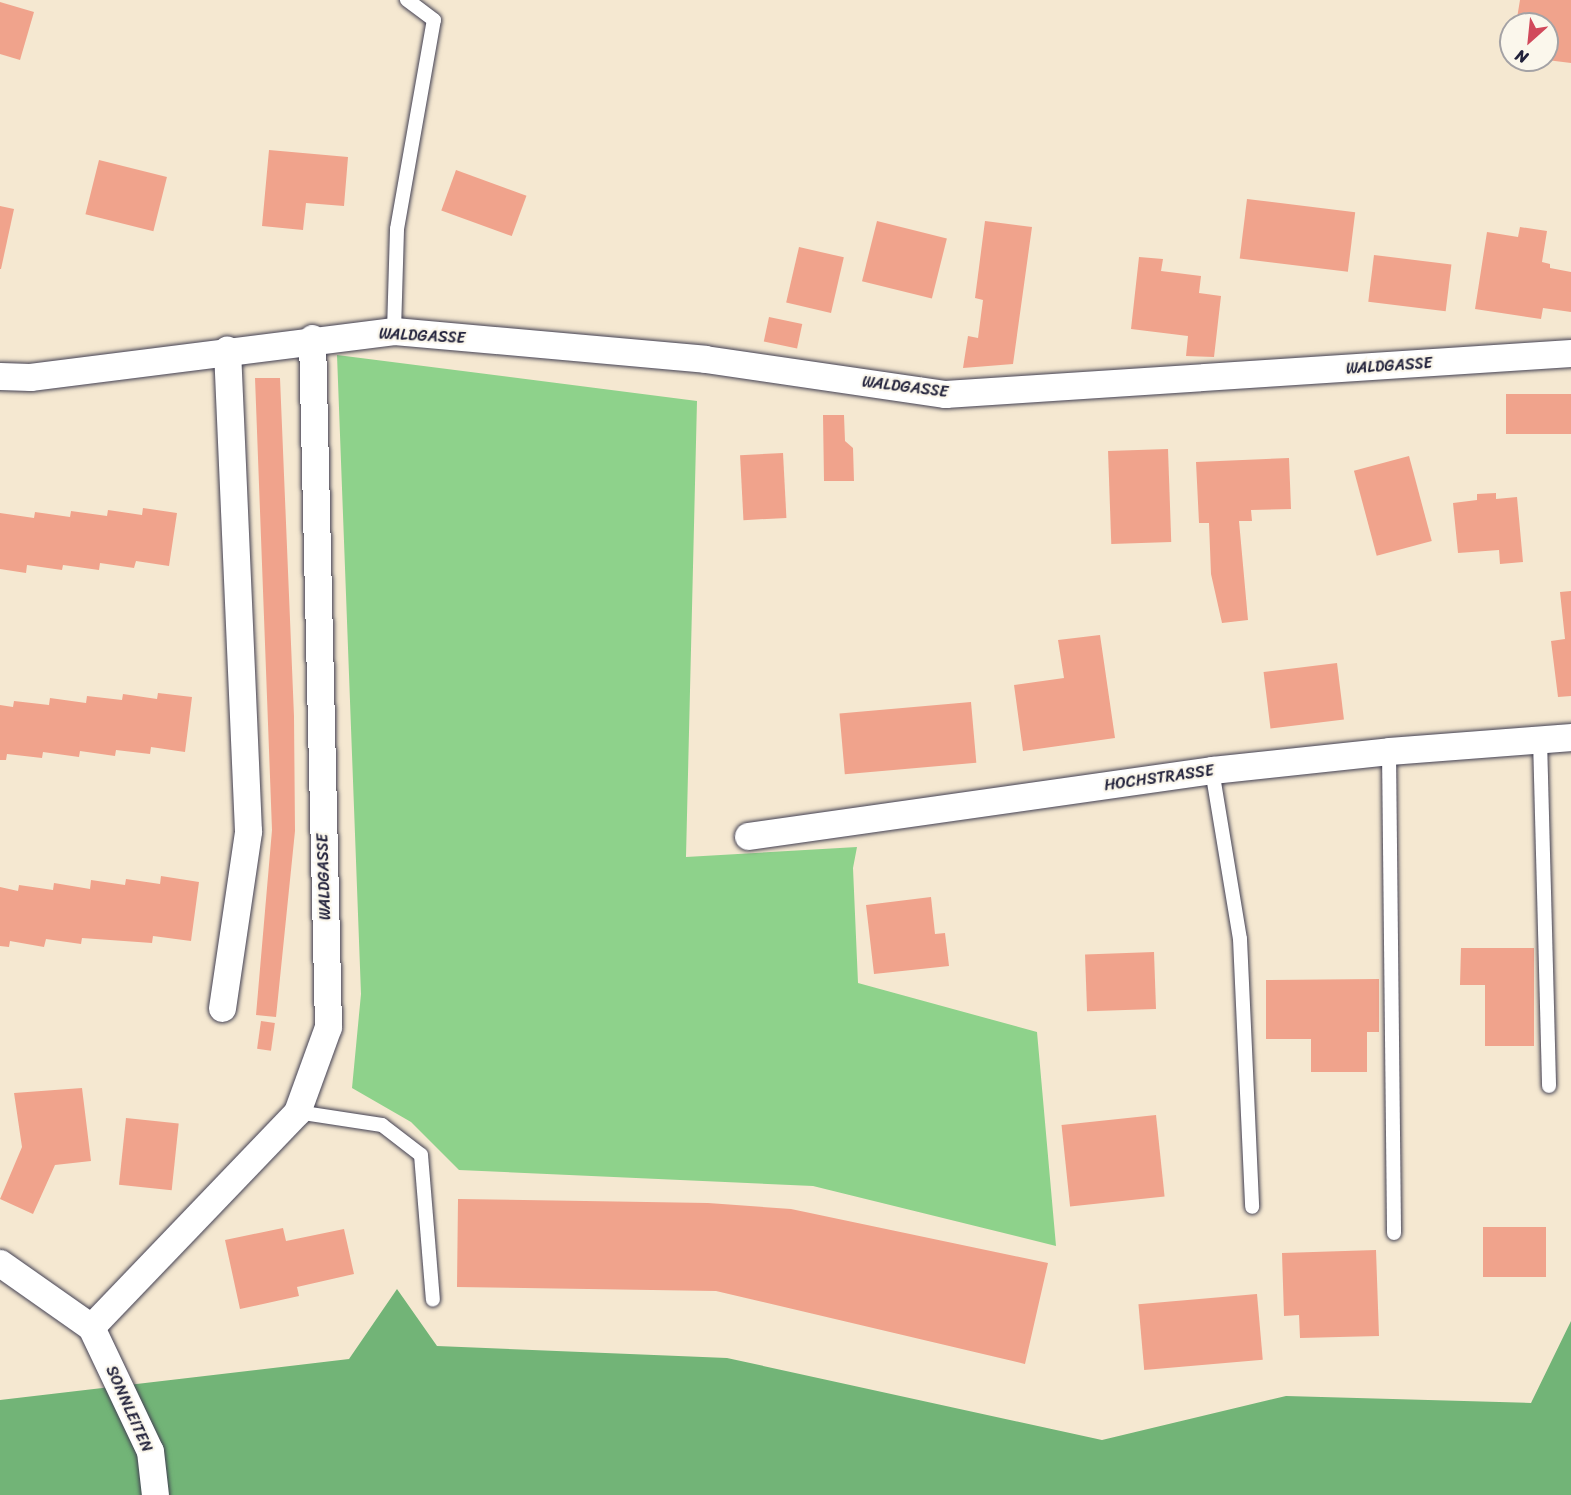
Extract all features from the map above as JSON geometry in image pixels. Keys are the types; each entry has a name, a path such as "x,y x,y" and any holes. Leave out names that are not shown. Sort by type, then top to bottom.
{"street":[{"name":"WALDGASSE","path":"0,376 30,377 312,338 394,331 705,359 945,394 1571,354"},
{"name":"WALDGASSE","path":"91,1327 297,1112 328,1027 312,338"},
{"path":"222,1008 248,831 227,349"},
{"name":"HOCHSTRASSE","path":"748,836 1212,770 1389,751 1571,737"},
{"path":"0,1263 91,1327"},
{"name":"SONNLEITEN","path":"91,1327 150,1451 156,1495"}],"lane":[{"path":"394,331 397,230 434,20 407,0"},
{"path":"1540,739 1549,1086"},
{"path":"1389,751 1394,1233"},
{"path":"1212,770 1240,939 1251,1207"},
{"path":"297,1112 382,1125 421,1155 433,1299"}],"green space":[{"path":"337,355 697,401 686,857 857,847 853,868 858,983 1037,1032 1056,1246 813,1186 459,1170 411,1122 352,1088 361,994"},
{"path":"397,1289 437,1346 727,1358 1102,1440 1286,1396 1531,1403 1571,1321 1571,1495 0,1495 0,1400 349,1359"}],"building":[{"path":"1520,0 1571,0 1571,63 1559,62 1559,12 1518,12"},
{"path":"0,2 34,12 20,60 0,54"},
{"path":"269,150 348,157 344,206 306,203 303,230 262,226"},
{"path":"99,160 167,177 153,231 85,214"},
{"path":"456,170 526,196 512,236 441,210"},
{"path":"1247,199 1355,212 1348,272 1240,259"},
{"path":"0,206 14,209 1,269 0,269"},
{"path":"877,221 947,238 932,299 862,281"},
{"path":"985,221 1032,227 1013,364 963,368 968,336 978,338 983,300 975,298"},
{"path":"1520,227 1547,231 1542,262 1550,264 1550,268 1571,272 1571,312 1543,308 1541,319 1475,309 1487,232 1518,237"},
{"path":"799,247 844,257 831,313 786,303"},
{"path":"1374,255 1451,265 1446,311 1368,302"},
{"path":"1139,257 1163,259 1161,271 1201,276 1199,293 1221,296 1214,357 1186,356 1188,336 1131,329"},
{"path":"769,317 802,324 797,349 764,341"},
{"path":"255,378 280,378 294,716 295,831 276,1017 256,1015 272,830"},
{"path":"1506,394 1571,394 1571,434 1506,434"},
{"path":"823,415 844,415 845,441 853,448 854,481 824,481"},
{"path":"1168,449 1171,542 1111,544 1108,451"},
{"path":"783,453 786,518 743,520 740,455"},
{"path":"1409,456 1432,541 1377,556 1354,471"},
{"path":"1289,458 1291,509 1251,510 1252,521 1239,521 1248,620 1222,623 1211,574 1209,523 1199,523 1196,462"},
{"path":"1496,493 1496,499 1517,497 1523,562 1500,564 1499,550 1458,553 1453,503 1477,500 1477,494"},
{"path":"143,508 177,513 169,566 136,561 134,568 100,563 99,570 63,565 62,570 27,565 26,573 0,569 0,513 34,518 35,512 70,517 71,511 107,516 108,510 142,515"},
{"path":"1571,591 1571,696 1558,697 1551,641 1565,639 1560,592"},
{"path":"1100,635 1115,738 1023,751 1014,685 1064,678 1058,640"},
{"path":"1337,663 1344,720 1270,729 1264,672"},
{"path":"158,693 192,697 185,752 151,747 150,754 116,750 115,756 80,751 79,757 43,752 42,758 7,754 6,760 0,760 0,705 13,707 14,701 49,705 50,698 86,703 87,696 122,700 123,694 157,699"},
{"path":"971,702 976,763 845,774 840,714"},
{"path":"161,876 199,882 191,941 153,936 152,943 82,938 81,944 46,939 44,947 10,941 9,947 0,946 0,887 18,891 19,885 53,890 54,883 90,889 91,880 125,885 126,879 160,884"},
{"path":"931,897 935,934 945,933 949,966 874,974 866,905"},
{"path":"1461,948 1534,948 1534,1046 1485,1046 1485,985 1460,985"},
{"path":"1154,952 1156,1009 1087,1011 1085,954"},
{"path":"1379,979 1379,1032 1367,1032 1367,1072 1311,1072 1311,1039 1266,1039 1266,980"},
{"path":"261,1021 275,1023 271,1051 257,1049"},
{"path":"82,1088 91,1161 55,1165 33,1214 0,1199 22,1147 14,1093"},
{"path":"1156,1115 1165,1197 1070,1206 1062,1125"},
{"path":"126,1118 179,1124 172,1190 119,1185"},
{"path":"458,1199 708,1203 791,1209 1048,1263 1025,1364 716,1291 457,1287"},
{"path":"1483,1227 1546,1227 1546,1277 1483,1277"},
{"path":"283,1228 286,1241 344,1229 354,1274 297,1287 299,1296 240,1309 225,1240"},
{"path":"1376,1250 1379,1336 1300,1338 1299,1315 1284,1316 1282,1253"},
{"path":"1257,1294 1263,1360 1144,1370 1138,1304"}]}
